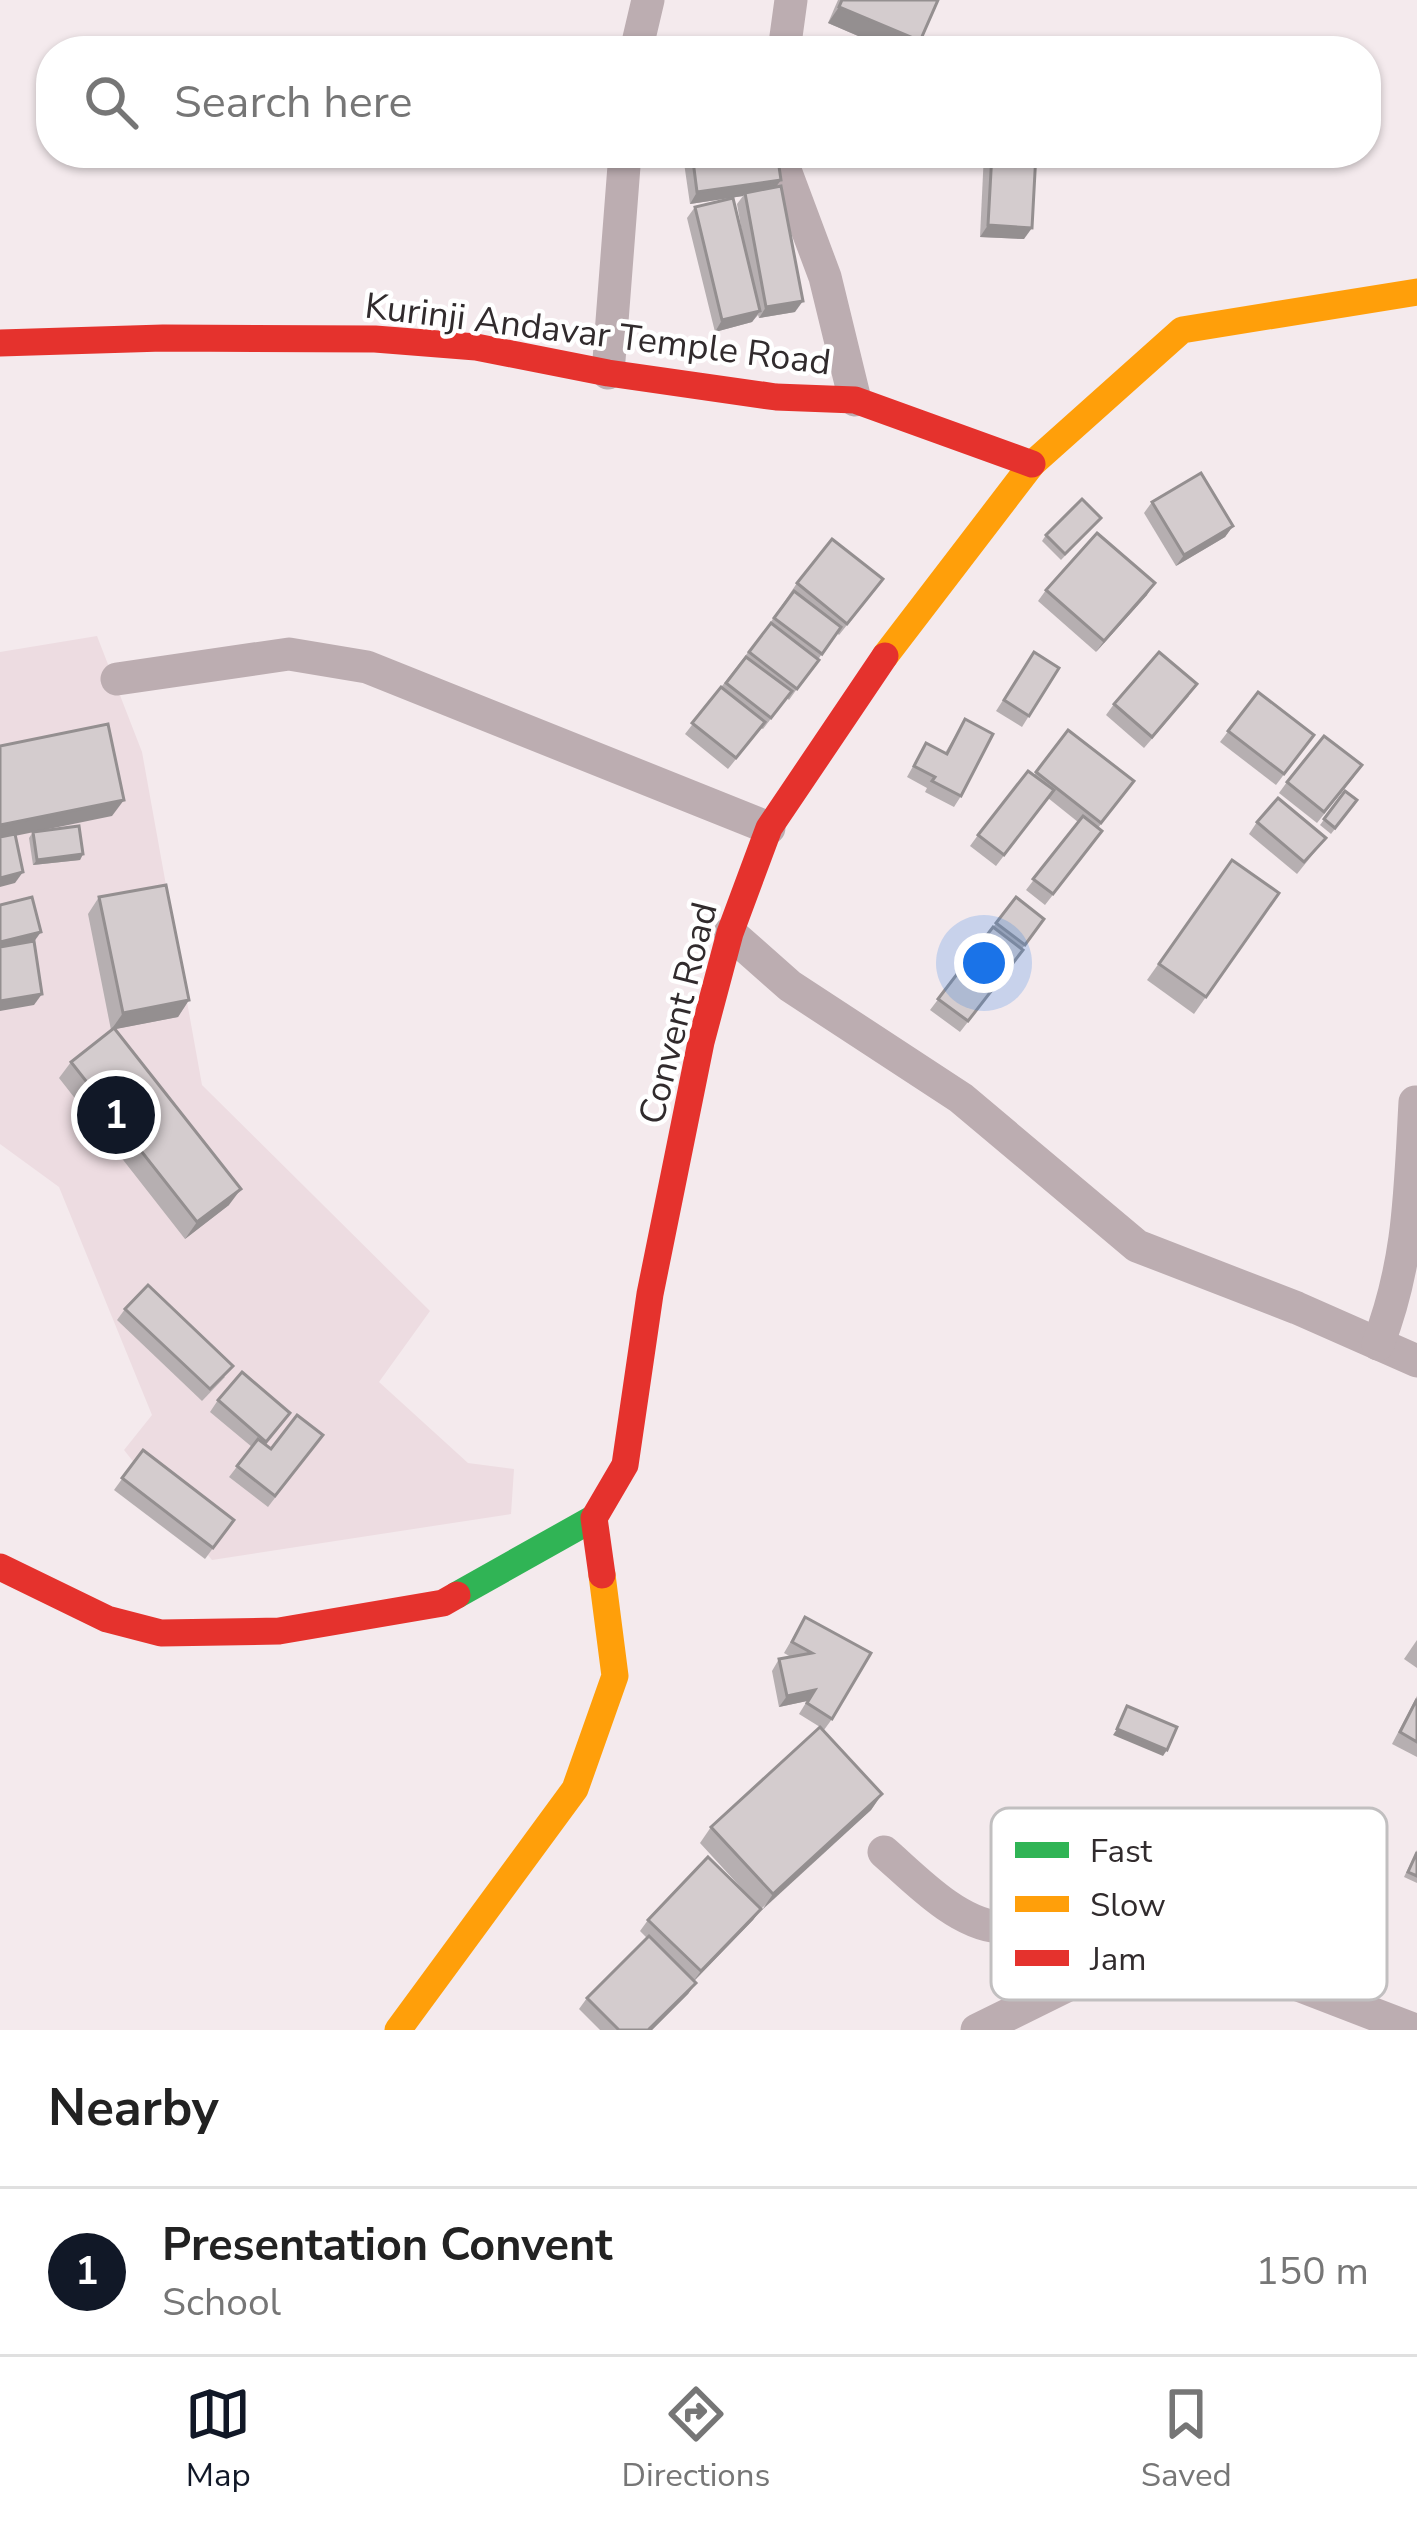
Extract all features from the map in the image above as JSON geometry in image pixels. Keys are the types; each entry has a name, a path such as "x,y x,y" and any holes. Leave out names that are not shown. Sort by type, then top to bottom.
{"main road":[{"name":"Convent Road","path":"594,1518 625,1465 654,1271 701,1042 730,933 769,828 833,728 1032,464 1182,330 1417,292"},
{"name":"Kurinji Andavar Temple Road","path":"0,343 375,339 476,347 608,373 776,397 855,400 1032,464"},
{"path":"0,1567 106,1619 161,1634 279,1631 443,1604 594,1518 615,1676 575,1790 398,2030"}],"street":[{"path":"640,36 648,0"},
{"path":"786,36 790,0"},
{"path":"608,373 624,168"},
{"path":"784,168 825,277 855,400"},
{"path":"117,679 289,655 367,667 769,828"},
{"path":"730,933 790,986 961,1098 1137,1246 1417,1361"},
{"path":"1378,1344 1397,1295 1406,1244 1415,1102"},
{"path":"884,1852 945,1901 991,1926"},
{"path":"977,2030 1038,2000"},
{"path":"1336,2000 1414,2030"}],"shaded area":[{"path":"97,636 142,752 202,1085 430,1311 379,1382 468,1463 514,1469 511,1514 212,1560 124,1450 152,1415 59,1187 0,1144 0,652"}],"building":[{"path":"842,0 938,0 922,36 908,36 839,7"},
{"path":"694,168 779,168 781,180 697,192"},
{"path":"991,168 1035,168 1032,228 988,225"},
{"path":"781,186 803,301 766,307 745,193"},
{"path":"733,198 760,311 722,320 695,207"},
{"path":"1201,473 1233,526 1184,555 1152,502"},
{"path":"1082,499 1101,518 1065,554 1046,535"},
{"path":"1097,533 1155,583 1104,641 1046,590"},
{"path":"832,539 883,579 847,624 797,583"},
{"path":"794,591 841,627 822,654 774,618"},
{"path":"771,623 819,660 797,689 749,652"},
{"path":"1034,652 1059,668 1029,716 1004,700"},
{"path":"1159,652 1197,684 1152,737 1114,704"},
{"path":"746,657 792,691 771,718 726,683"},
{"path":"721,687 765,722 736,758 692,723"},
{"path":"1258,692 1314,735 1284,774 1228,731"},
{"path":"965,719 993,734 961,796 914,766 926,743 947,754"},
{"path":"108,724 124,800 0,825 0,746"},
{"path":"1068,730 1134,781 1101,823 1036,772"},
{"path":"1324,736 1362,765 1324,812 1287,782"},
{"path":"1028,771 1054,790 1004,855 978,835"},
{"path":"1345,791 1357,800 1335,828 1324,819"},
{"path":"1278,798 1326,838 1304,862 1257,822"},
{"path":"1083,816 1102,831 1053,894 1033,879"},
{"path":"79,826 83,854 37,860 33,832"},
{"path":"15,834 23,872 0,878 0,837"},
{"path":"1232,860 1279,893 1206,997 1159,964"},
{"path":"166,885 189,1000 123,1013 99,897"},
{"path":"32,897 41,932 0,942 0,905"},
{"path":"1016,897 1044,919 1025,945 996,923"},
{"path":"993,927 1023,950 968,1021 938,999"},
{"path":"34,941 42,994 0,1001 0,947"},
{"path":"114,1028 241,1189 197,1222 71,1062"},
{"path":"148,1285 233,1366 210,1389 125,1309"},
{"path":"242,1372 290,1413 266,1442 218,1400"},
{"path":"297,1415 323,1435 275,1496 237,1466 258,1439 271,1449"},
{"path":"143,1450 234,1520 213,1548 122,1478"},
{"path":"805,1617 871,1653 832,1719 807,1703 815,1690 787,1696 779,1659 812,1653 792,1642"},
{"path":"1417,1699 1417,1742 1400,1732"},
{"path":"1127,1706 1177,1727 1167,1750 1117,1729"},
{"path":"820,1727 882,1794 773,1894 711,1827"},
{"path":"1417,1852 1417,1876 1408,1872"},
{"path":"708,1857 761,1909 701,1971 648,1920"},
{"path":"649,1936 696,1983 648,2030 619,2030 587,1998"}],"traffic: fast":[{"path":"457,1595 594,1518"}],"traffic: slow":[{"path":"885,656 1032,464 1182,330 1417,292"},
{"path":"398,2030 575,1789 615,1676 602,1575"}],"traffic: jam":[{"path":"0,343 375,339 476,347 608,373 776,397 855,400 1032,464"},
{"path":"602,1575 594,1518 625,1465 650,1294 701,1042 730,933 769,828 885,656"},
{"path":"0,1567 107,1619 161,1633 279,1631 443,1603 457,1595"}],"place":[{"name":"Presentation Convent","path":"116,1115"}]}
